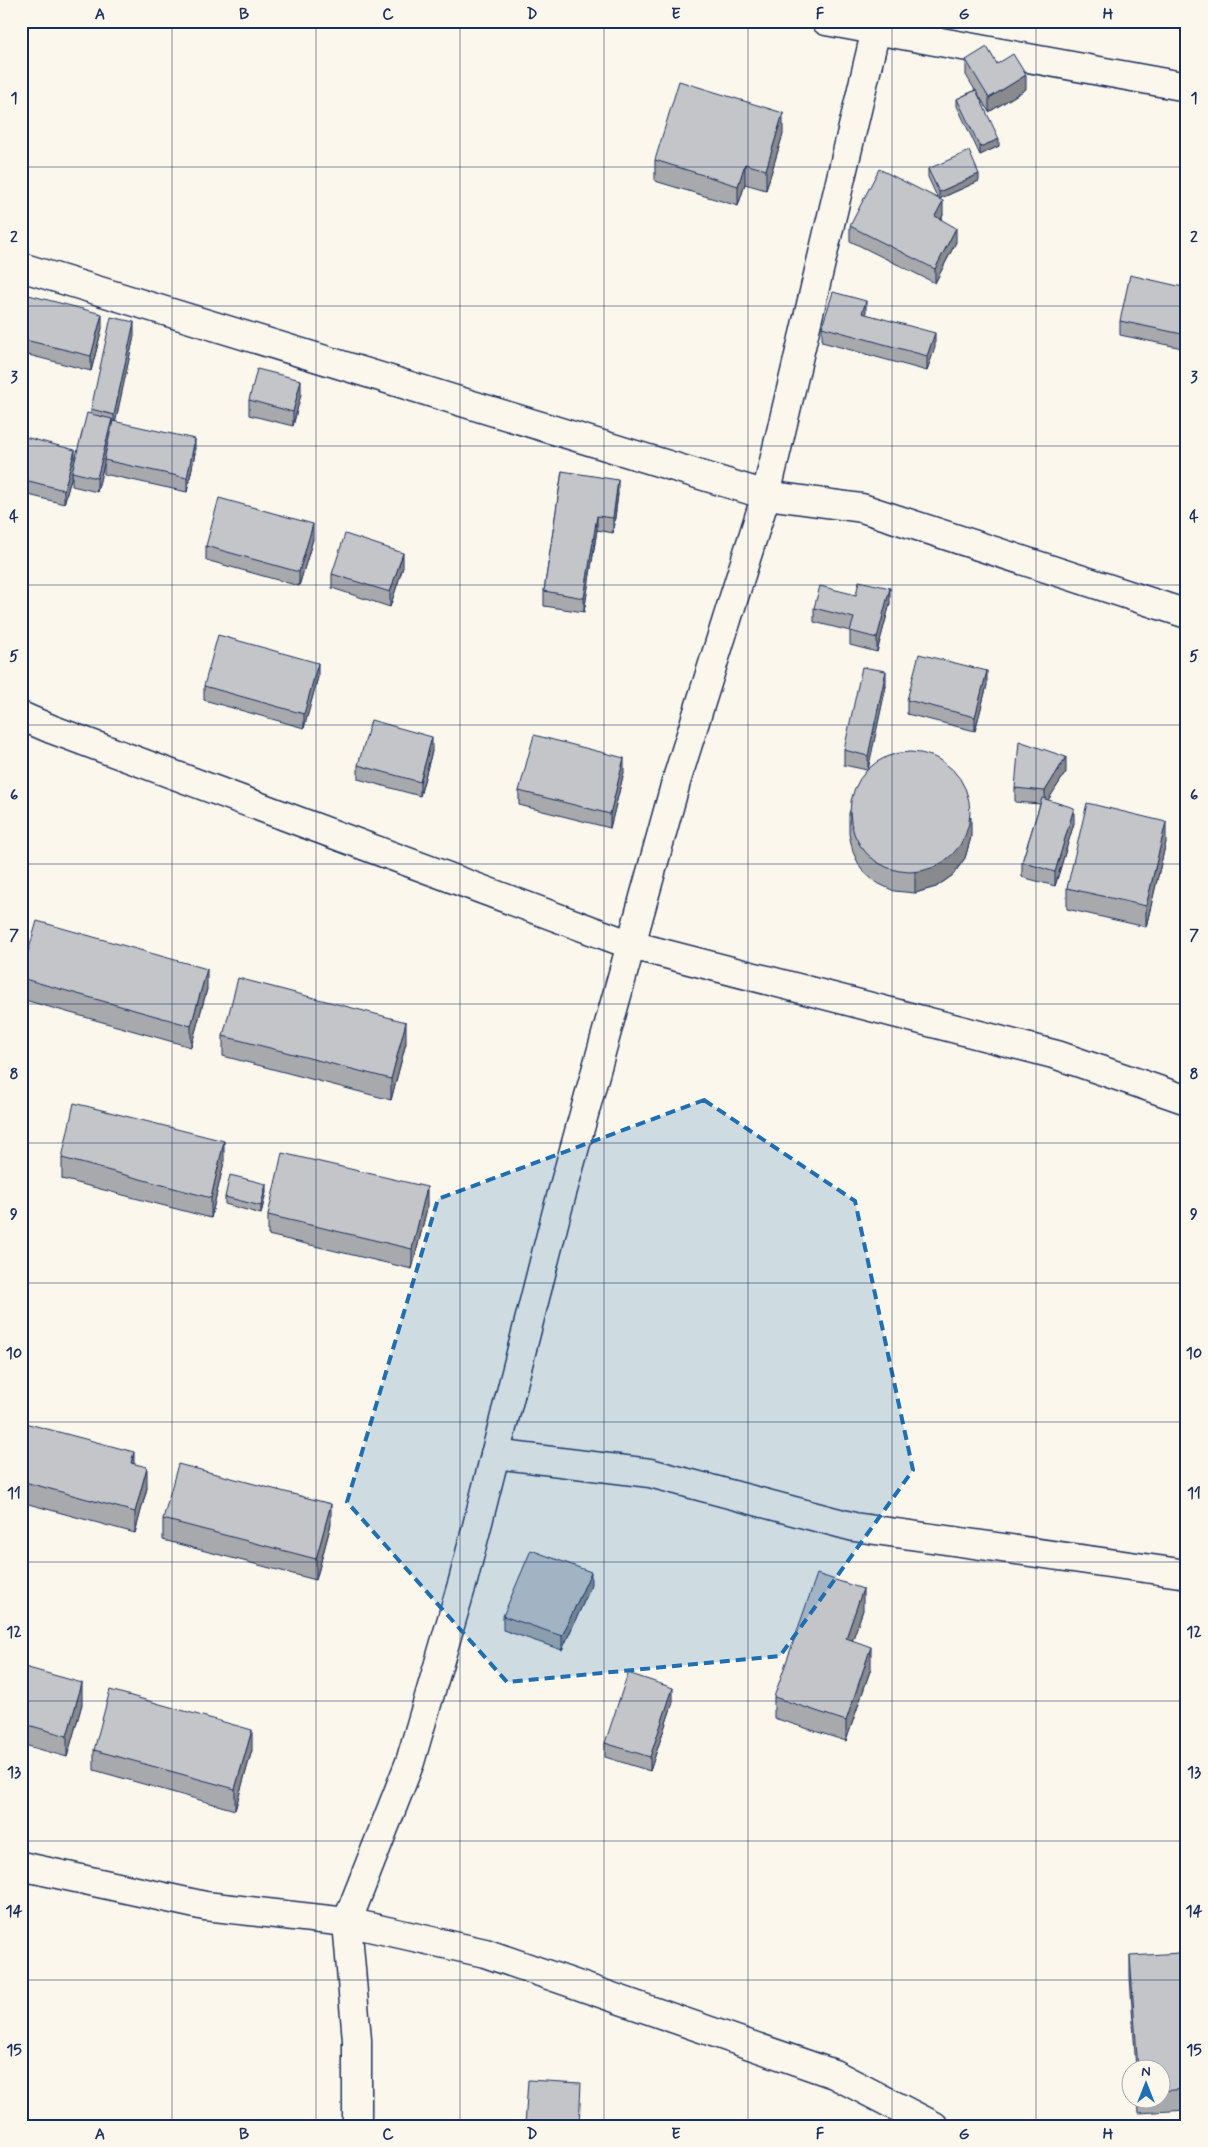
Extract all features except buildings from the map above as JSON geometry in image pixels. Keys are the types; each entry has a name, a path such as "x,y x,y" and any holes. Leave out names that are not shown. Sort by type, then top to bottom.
{"street":[{"path":"826,21 876,26 1187,87"},
{"path":"357,2126 357,2040 347,1922 410,1762 463,1581 556,1215 676,782 766,495 876,26"},
{"path":"21,267 766,495 862,508 1187,614"},
{"path":"21,716 631,945 1057,1054 1187,1100"},
{"path":"495,1454 650,1473 854,1527 1187,1574"},
{"path":"21,1866 205,1906 347,1922 485,1953 834,2074 934,2126"}],"highlighted area":[{"path":"704,1100 855,1201 913,1470 780,1656 507,1682 347,1502 438,1199"}]}
